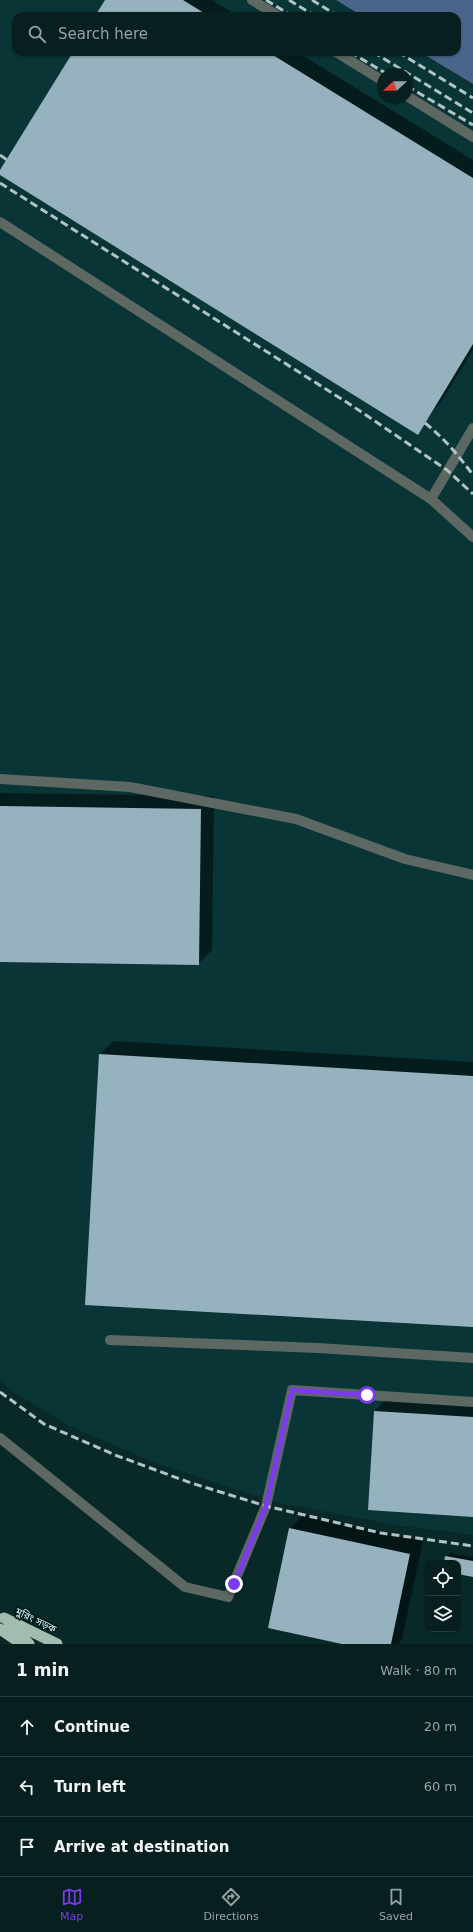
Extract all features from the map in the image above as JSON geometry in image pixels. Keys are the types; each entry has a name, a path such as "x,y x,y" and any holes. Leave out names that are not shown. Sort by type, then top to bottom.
{"highway":[{"name":"মুরিং সড়ক","path":"2,1617 29,1644"},
{"name":"মুরিং সড়ক","path":"2,1617 57,1644"},
{"path":"0,1630 22,1644"}],"lane":[{"path":"252,0 272,12"},
{"path":"342,56 377,78"},
{"path":"413,100 473,138"},
{"path":"0,222 431,498 473,537"},
{"path":"431,498 473,428"},
{"path":"0,779 130,787 296,819 405,859 473,875"},
{"path":"110,1340 318,1348 473,1358"},
{"path":"0,1438 185,1587 228,1597 266,1506 292,1390 473,1402"}],"shaded area":[{"path":"0,0 336,0 356,12 12,12 12,56 427,56 473,84 473,1535 401,1526 279,1503 153,1462 69,1426 9,1389 0,1381"},
{"path":"336,0 473,0 473,84 427,56 461,56 461,12 356,12"}],"building":[{"path":"105,0 183,0 202,12 98,12"},
{"path":"71,56 275,56 473,178 473,344 418,435 0,175 0,170"},
{"path":"0,806 201,809 199,965 0,962"},
{"path":"99,1054 473,1076 473,1327 85,1305"},
{"path":"374,1411 473,1417 473,1517 368,1510"},
{"path":"289,1528 410,1554 391,1644 342,1644 268,1628"},
{"path":"445,1556 473,1561 473,1577 461,1575 461,1560 444,1560"}],"railway":[{"path":"266,0 286,12"},
{"path":"289,0 308,12"},
{"path":"312,0 332,12"},
{"path":"357,56 377,68"},
{"path":"380,56 473,113"},
{"path":"405,56 473,98"},
{"path":"413,90 473,125"},
{"path":"0,155 7,160"},
{"path":"0,183 351,405 447,470 473,494"},
{"path":"425,423 439,435 473,475"},
{"path":"0,1392 44,1424 115,1455 191,1483 266,1506 381,1533 473,1546"}],"route":[{"path":"234,1584 266,1506 292,1390 367,1395"}]}
